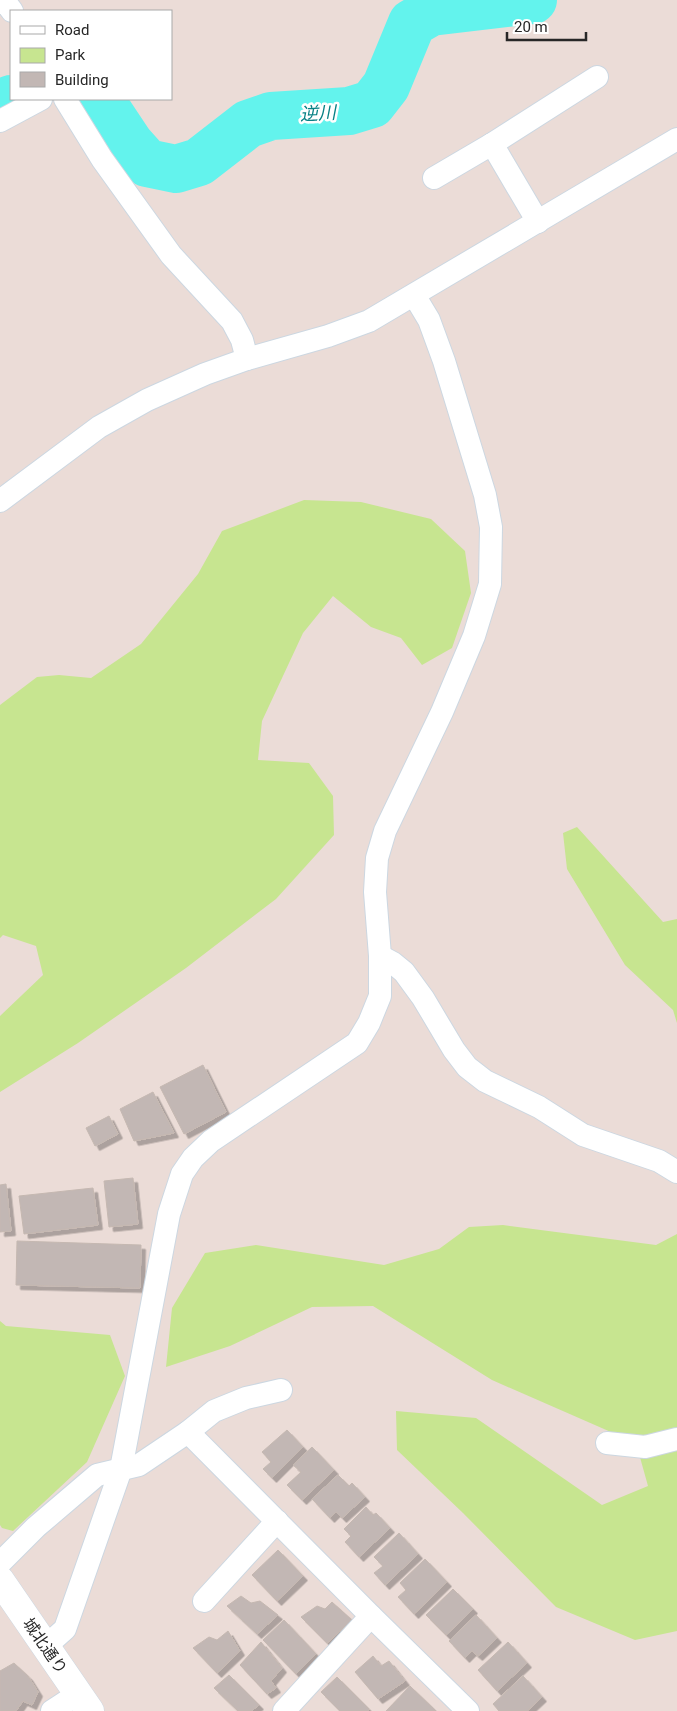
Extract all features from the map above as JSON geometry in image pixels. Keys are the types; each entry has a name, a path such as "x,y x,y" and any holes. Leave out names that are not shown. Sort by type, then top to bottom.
{"street":[{"path":"434,178 492,144 596,77"},
{"path":"0,121 39,100"},
{"path":"66,100 102,159 170,255 232,321 242,340 247,359"},
{"path":"0,501 99,427 146,400 205,374 247,359 328,336 369,320 677,139"},
{"path":"492,144 538,222"},
{"path":"46,1646 66,1630 122,1469 169,1214 182,1174 194,1158 211,1141 358,1043 380,996 380,956 375,892 377,858 385,831 442,712 474,636 490,584 492,559 491,527 486,495 444,361 429,320 414,295"},
{"path":"380,956 404,972 467,1067 486,1081 545,1110 583,1134 659,1161 677,1172"},
{"path":"0,1563 36,1527 97,1476 139,1465 188,1432 214,1411 246,1398 281,1390"},
{"path":"188,1432 468,1711"},
{"path":"607,1444 645,1447 677,1439"},
{"path":"204,1601 277,1521"},
{"name":"城北通り","path":"0,1580 84,1702"},
{"path":"284,1711 371,1616"},
{"path":"52,1711 84,1702"}],"green space":[{"path":"304,500 361,502 431,519 465,551 471,593 452,648 422,665 401,638 371,627 333,596 303,633 262,721 258,760 309,763 333,796 334,835 276,899 186,968 78,1043 0,1092 0,1016 43,975 36,946 3,935 0,938 0,705 37,677 59,675 91,678 141,644 198,574 222,531"},
{"path":"577,827 663,922 677,919 677,1023 673,1010 625,965 567,869 563,833"},
{"path":"503,1225 656,1245 677,1234 677,1631 635,1640 556,1607 463,1513 397,1450 396,1411 476,1418 602,1505 648,1486 636,1443 492,1380 373,1306 312,1307 230,1346 166,1367 172,1308 205,1253 256,1245 384,1265 439,1249 469,1227"},
{"path":"0,1321 6,1326 110,1335 125,1376 87,1462 13,1531 2,1528 0,1525"}],"building":[{"path":"203,1065 226,1112 184,1134 160,1087"},
{"path":"153,1092 174,1133 134,1141 120,1109"},
{"path":"109,1116 118,1134 95,1146 86,1128"},
{"path":"133,1178 138,1224 109,1227 104,1181"},
{"path":"6,1184 11,1231 0,1232 0,1185"},
{"path":"93,1188 98,1225 24,1234 19,1196"},
{"path":"17,1241 141,1245 140,1288 16,1285"},
{"path":"287,1430 303,1447 272,1478 263,1469 271,1462 262,1452"},
{"path":"312,1447 334,1470 302,1500 287,1485 301,1472 293,1465"},
{"path":"338,1475 349,1486 352,1483 365,1497 342,1518 336,1512 330,1518 312,1499"},
{"path":"366,1507 373,1515 376,1513 390,1528 359,1557 345,1542 351,1536 344,1529"},
{"path":"399,1533 418,1554 385,1585 374,1573 383,1566 374,1557"},
{"path":"278,1550 303,1576 277,1601 252,1575"},
{"path":"425,1559 447,1582 414,1614 398,1597 406,1590 400,1583"},
{"path":"453,1589 473,1609 446,1635 426,1615"},
{"path":"241,1596 251,1603 260,1601 278,1615 257,1634 227,1606"},
{"path":"332,1602 352,1620 327,1643 301,1617 317,1606 325,1609"},
{"path":"476,1615 497,1638 478,1656 472,1651 465,1658 449,1641"},
{"path":"284,1620 316,1654 296,1674 263,1640"},
{"path":"228,1631 240,1651 217,1673 193,1648 209,1637 217,1640"},
{"path":"261,1642 282,1668 271,1681 276,1688 267,1694 240,1665"},
{"path":"508,1642 527,1663 497,1691 478,1670"},
{"path":"373,1656 381,1666 389,1661 405,1681 378,1699 355,1672"},
{"path":"14,1663 28,1676 38,1692 32,1705 23,1701 16,1711 0,1711 0,1671"},
{"path":"229,1675 259,1705 251,1711 238,1711 214,1688"},
{"path":"523,1676 542,1697 527,1711 499,1711 493,1704"},
{"path":"337,1677 369,1709 368,1711 340,1711 321,1692"},
{"path":"410,1686 436,1711 386,1711"}],"waterway":[{"name":"逆川","path":"96,100 104,105 130,144 147,163 176,169 199,162 248,124 271,116 349,111 372,104 386,86 412,23 431,12 533,0"},
{"name":"逆川","path":"0,103 10,99"}]}
